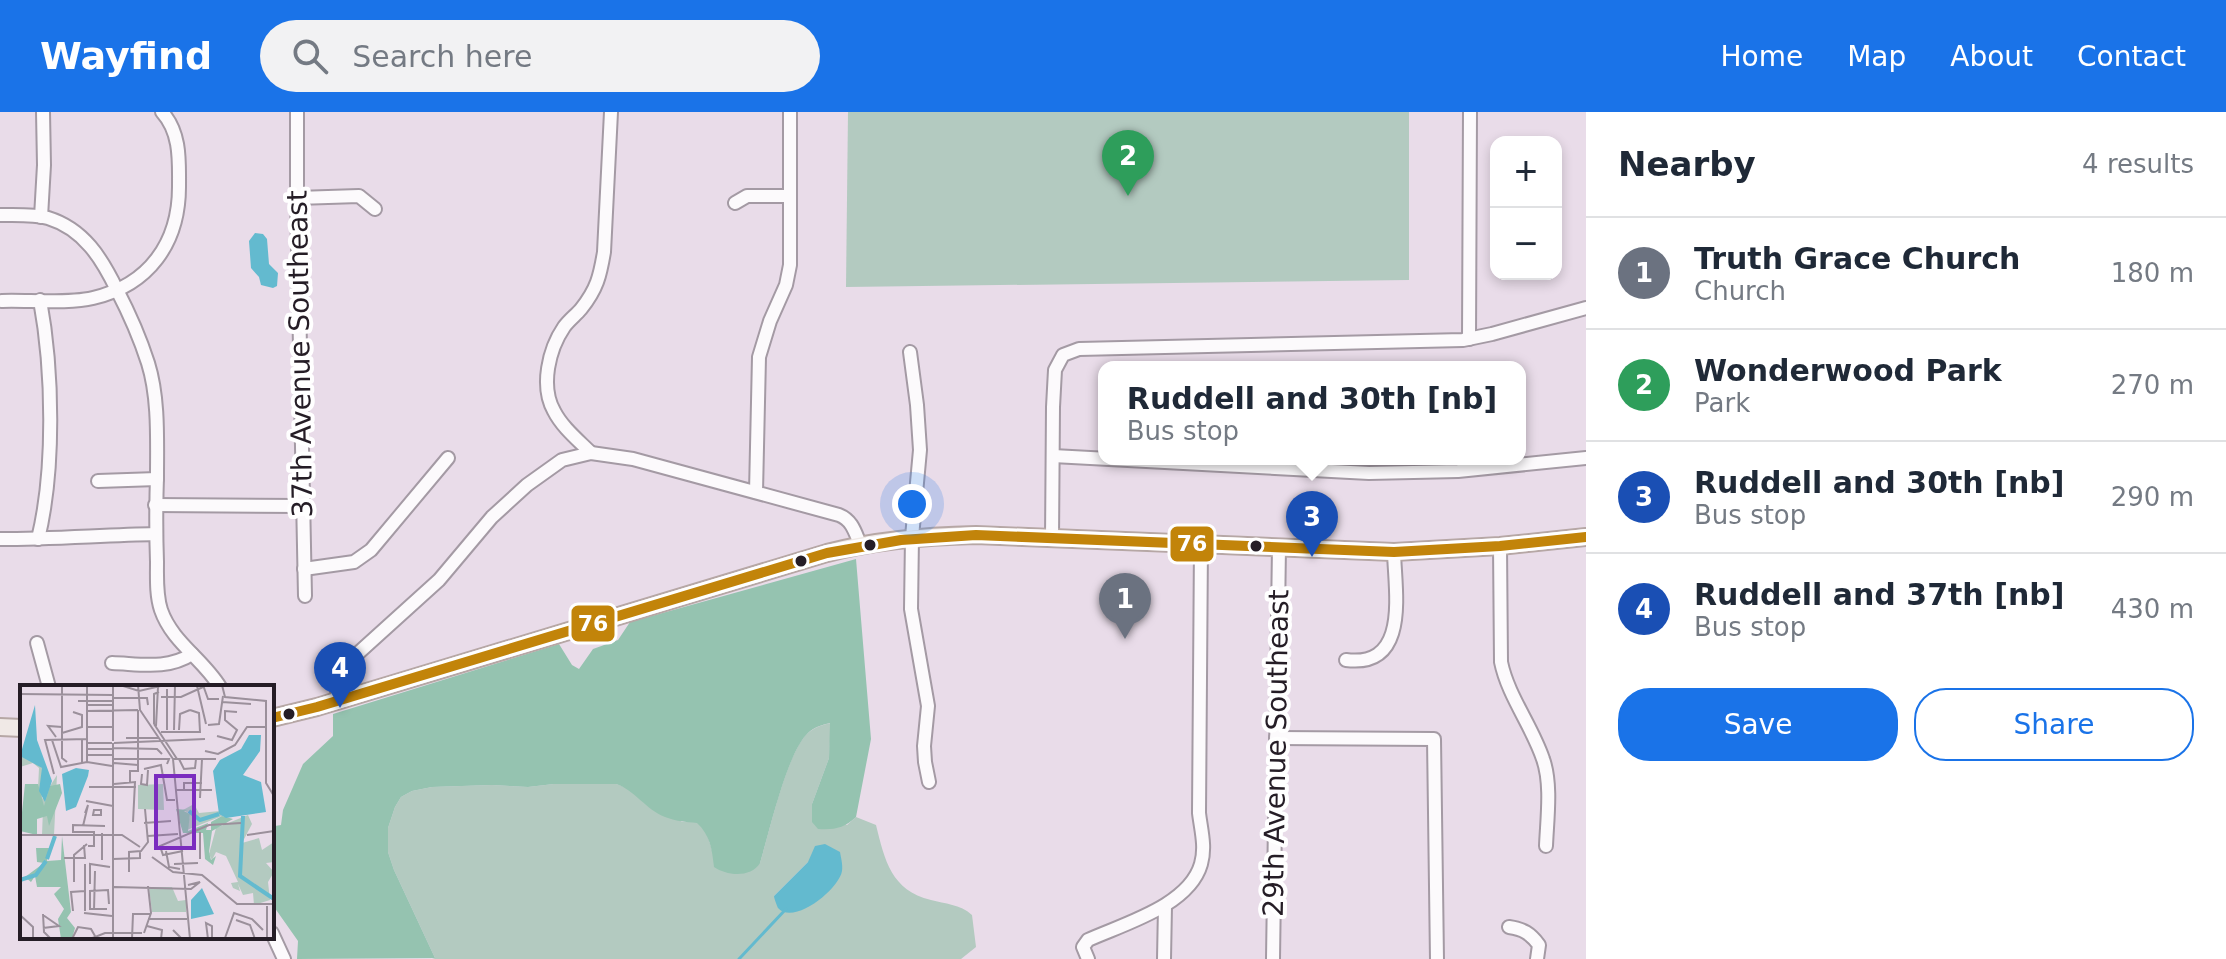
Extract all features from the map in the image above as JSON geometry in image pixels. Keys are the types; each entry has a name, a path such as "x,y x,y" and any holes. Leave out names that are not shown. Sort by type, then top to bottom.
{"main road":[{"path":"274,717 860,544 912,537 976,535 1394,552 1586,537"},
{"path":"0,727 20,728"}],"street":[{"path":"41,217 43,112"},
{"path":"2,301 93,298 138,277 154,263 165,250 176,221 179,202 176,135 162,112"},
{"name":"37th Avenue Southeast","path":"297,112 305,596"},
{"path":"591,453 572,436 552,409 547,385 554,343 595,289 601,272 611,112"},
{"path":"756,492 759,357 789,275 790,112"},
{"path":"1469,339 1470,112"},
{"path":"297,198 359,196 375,209"},
{"path":"735,203 747,196 790,196"},
{"path":"0,215 41,217 70,228 102,259 129,314 148,364 156,424 157,590 161,610 182,643 219,685"},
{"path":"38,539 44,516 50,407 40,300"},
{"path":"1052,539 1055,370 1063,355 1079,349 1469,339 1586,308"},
{"path":"910,352 920,450 912,537 911,609 928,706 924,746 929,782"},
{"path":"338,701 336,680 345,665 439,580 492,517 527,485 562,460 591,453 633,459 756,492 847,518 860,544"},
{"path":"1053,456 1098,458"},
{"path":"304,569 354,562 371,550 448,458"},
{"path":"1526,464 1586,458"},
{"path":"1220,465 1369,473 1458,471 1517,465"},
{"path":"98,481 157,479"},
{"path":"155,505 303,506"},
{"path":"0,539 156,534"},
{"path":"1088,959 1083,947 1088,940 1165,906 1193,881 1203,853 1199,813 1201,544"},
{"path":"1500,546 1501,662 1505,679 1545,762 1548,797 1546,846"},
{"name":"29th Avenue Southeast","path":"1273,959 1279,547"},
{"path":"1346,660 1368,660 1384,650 1390,641 1395,621 1394,552"},
{"path":"37,643 48,685"},
{"path":"112,663 168,665 192,654"},
{"path":"1276,738 1434,739 1437,959"},
{"path":"1164,959 1165,906"},
{"path":"1509,927 1526,931 1534,938 1539,945 1537,959"},
{"path":"274,937 284,959"}],"green space":[{"path":"848,112 1409,112 1409,280 846,287"},
{"path":"856,559 871,739 856,817 843,826 829,829 818,829 812,822 812,804 829,758 830,723 813,729 800,743 786,775 760,863 745,873 732,874 714,867 710,843 697,823 658,814 616,784 432,787 412,791 401,797 395,807 388,828 388,852 435,958 297,959 298,941 274,907 274,824 281,825 283,810 303,764 333,736 333,714 559,644 572,665 579,669 593,649 618,640 630,622"},
{"path":"831,723 829,758 812,804 847,825 856,817 876,825 887,862 898,881 918,895 957,906 972,915 976,947 961,959 432,959 435,958 388,852 388,828 401,797 432,787 616,784 682,822 697,822 706,831 712,850 760,863 780,794 800,743 808,733","holes":["808,862 798,911 774,896"]}],"water":[{"path":"255,233 263,234 267,239 269,264 278,273 277,286 273,288 261,285 251,268 249,241"},
{"path":"825,844 840,852 842,871 833,887 804,909 785,912 778,908 774,896 808,862 815,846"}],"waterway":[{"path":"739,959 786,909"}],"transit line":[{"name":"76","path":"274,718 827,553 901,540 976,535 1394,552 1586,537"}],"place":[{"name":"Wonderwood Park","path":"1128,196"},
{"name":"Ruddell and 30th [nb]","path":"1312,557"},
{"name":"Truth Grace Church","path":"1125,639"},
{"name":"Ruddell and 37th [nb]","path":"340,708"}]}
